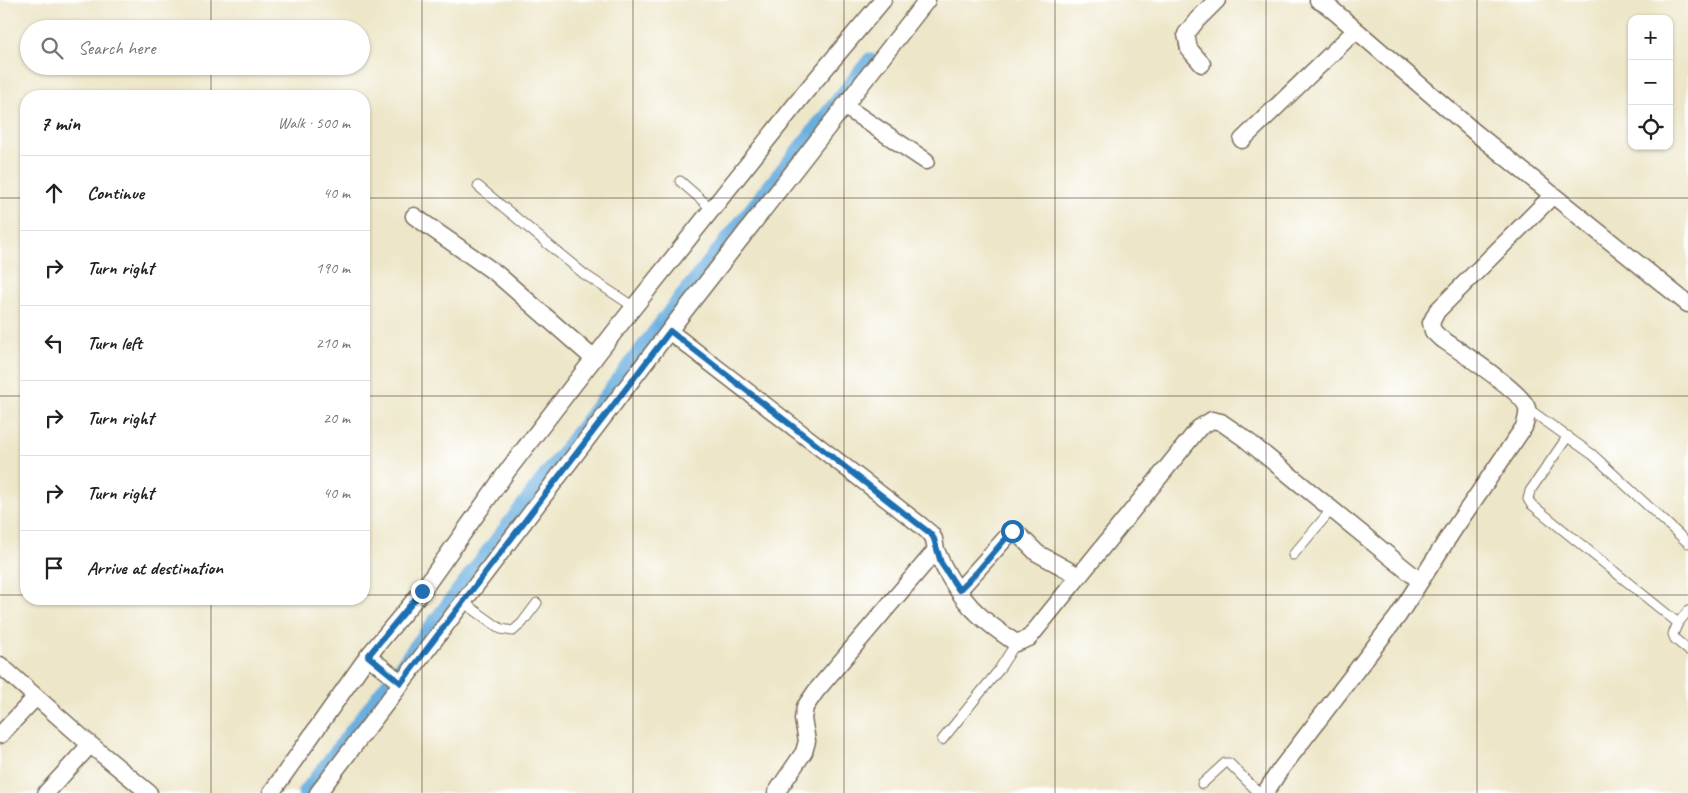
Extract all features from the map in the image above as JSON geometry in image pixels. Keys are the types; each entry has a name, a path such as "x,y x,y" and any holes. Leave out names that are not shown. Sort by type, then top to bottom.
{"street":[{"path":"271,793 370,658 422,591 508,470 712,209 807,90 883,0"},
{"path":"318,793 399,682 927,0"},
{"path":"1202,64 1189,49 1186,34 1217,0"},
{"path":"1326,2 1477,134 1688,304"},
{"path":"1242,140 1356,30"},
{"path":"844,106 926,161"},
{"path":"1265,793 1280,770 1398,616 1454,529 1524,427 1527,418 1527,407 1519,397 1439,337 1433,331 1431,323 1437,311 1553,195"},
{"path":"414,216 497,274 594,359"},
{"path":"670,331 931,534 941,563 976,612 1016,643 1028,638 1199,428 1212,420 1220,422 1244,438 1420,581"},
{"path":"959,590 1012,531 1015,531 1037,553 1079,576"},
{"path":"776,793 804,752 807,741 803,719 805,707 816,691 936,550"},
{"path":"370,658 399,682"},
{"path":"0,665 90,745 149,793"},
{"path":"0,735 36,697"},
{"path":"46,793 90,745"}],"lane":[{"path":"680,181 712,209"},
{"path":"478,186 584,274 634,307"},
{"path":"1527,407 1593,454 1688,542"},
{"path":"1568,436 1530,491 1528,499 1531,504 1678,624"},
{"path":"1294,555 1332,509"},
{"path":"462,602 501,629 513,631 522,623 536,604"},
{"path":"1688,611 1673,634 1675,639 1688,650"},
{"path":"942,740 998,671 1016,643"},
{"path":"1202,784 1225,763 1229,763 1259,793"}],"waterway":[{"path":"305,793 669,313 870,60"}],"route":[{"path":"422,591 368,656 401,683 670,331 931,534 941,563 959,590 1012,531"}]}
